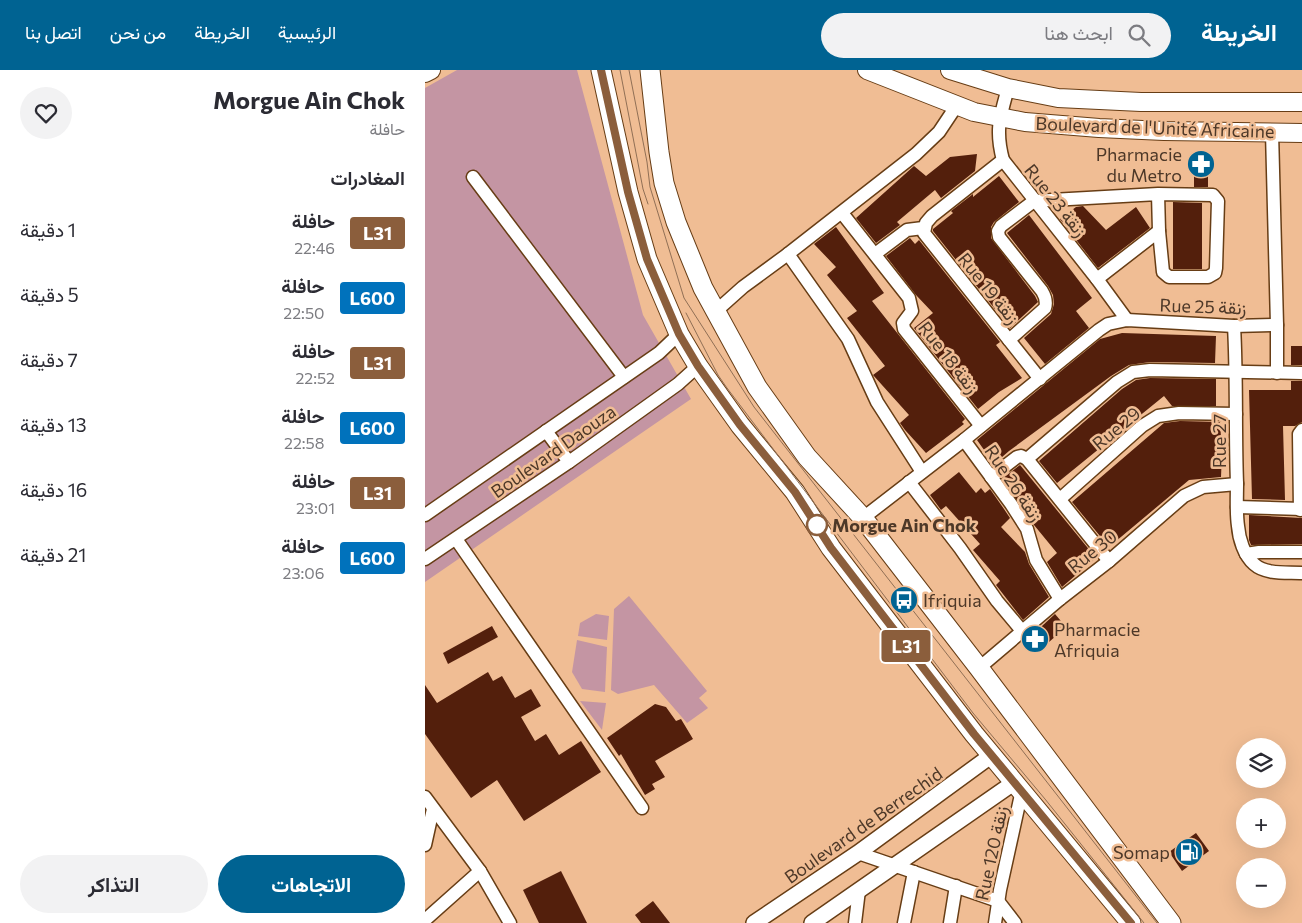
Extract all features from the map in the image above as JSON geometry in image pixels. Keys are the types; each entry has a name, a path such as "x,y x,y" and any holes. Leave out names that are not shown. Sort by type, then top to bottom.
{"main road":[{"path":"425,74 431,70"},
{"path":"601,70 625,177 647,259 679,334 698,366 740,425 795,492 831,548 992,756 1131,923"},
{"path":"650,70 655,129 664,183 703,288 757,387 786,430 831,485 863,518 979,668 1171,923"},
{"name":"Boulevard de l'Unité Africaine","path":"867,70 974,112 1025,122 1099,128 1302,133"},
{"name":"Boulevard de l'Unité Africaine","path":"950,70 1008,88 1058,98 1095,101 1302,102"}],"street":[{"name":"Rue 23 زنقة","path":"1008,88 998,128 1003,160 1127,320"},
{"path":"715,312 743,287 842,213 933,139 957,106"},
{"path":"1272,132 1277,373"},
{"path":"875,254 907,230 923,228 932,216 1003,160"},
{"path":"473,177 625,377"},
{"path":"1009,340 1046,305 1045,296 1042,291 999,237 1001,226 1034,201 1158,194 1216,197 1218,202 1217,268 1215,273 1209,277 1169,277 1163,272 1158,194"},
{"name":"Rue 18 زنقة","path":"842,213 909,298 912,311 903,323 904,329 981,426"},
{"name":"Rue 19 زنقة","path":"923,228 928,240 1040,379"},
{"path":"1097,279 1159,231"},
{"path":"788,254 848,339 877,402 922,472"},
{"name":"Rue 25 زنقة","path":"863,518 964,440 1108,324 1127,320 1234,326 1277,325"},
{"name":"Rue 27","path":"1234,326 1237,372 1237,507 1238,526 1246,554"},
{"name":"Boulevard Daouza","path":"425,515 659,354 679,334"},
{"name":"Boulevard Daouza","path":"425,559 569,462 678,384 698,366"},
{"path":"1027,459 1117,382 1133,372 1150,370 1302,373"},
{"name":"Rue 29","path":"1060,500 1142,426 1158,416 1179,413 1236,414"},
{"path":"1237,507 1301,510 1299,434 1302,430"},
{"path":"546,431 569,462"},
{"name":"Rue 26 زنقة","path":"964,440 1027,529 1036,560 1060,599"},
{"path":"991,477 1017,457 1021,456 1027,459 1109,561"},
{"path":"909,482 960,548 997,601 1023,632"},
{"name":"Rue 30","path":"979,668 1060,599 1109,561 1184,496 1203,487 1237,484"},
{"path":"456,539 642,808"},
{"path":"1298,552 1302,573 1266,570 1253,564 1246,554 1298,552"},
{"name":"Boulevard de Berrechid","path":"754,923 858,854 992,756"},
{"path":"812,923 895,865 1018,786"},
{"name":"Rue 120 زنقة","path":"995,923 1018,786"},
{"path":"425,796 480,871 510,923"},
{"path":"425,845 433,809"},
{"path":"858,854 998,901 1015,923"},
{"path":"425,920 480,871"},
{"path":"904,923 913,872"},
{"path":"950,923 957,886"},
{"path":"855,923 859,890"}],"shaded area":[{"path":"457,70 577,70 643,315 691,399 425,582 425,88"},
{"path":"629,596 707,691 699,698 708,708 687,723 654,685 618,694 611,690 614,609"},
{"path":"596,614 609,616 607,640 578,636 580,623"},
{"path":"577,640 607,647 605,692 582,689 572,672"},
{"path":"580,701 606,703 602,730"}],"building":[{"path":"977,154 975,171 941,198 935,190 897,222 900,225 876,243 856,218 914,166 926,176 950,157"},
{"path":"1194,159 1208,159 1208,187 1194,187"},
{"path":"999,176 1019,202 994,222 991,227 991,238 1038,302 1010,328 933,231 953,213 951,211 973,194 973,197"},
{"path":"1173,202 1202,203 1202,269 1173,269"},
{"path":"1083,206 1106,230 1136,207 1150,228 1098,268 1060,219 1076,207"},
{"path":"1029,215 1092,298 1076,311 1089,328 1045,364 1024,338 1051,314 1054,304 1053,295 1007,233"},
{"path":"836,227 884,293 872,301 965,419 962,422 964,424 926,453 900,423 909,415 873,375 885,366 847,318 857,311 827,275 836,267 814,244"},
{"path":"910,238 915,244 919,240 1000,342 996,345 1022,378 999,392 978,409 914,328 933,313 916,295 886,256"},
{"path":"1122,333 1216,336 1215,363 1150,362 1129,365 1111,376 994,464 977,440 1100,339"},
{"path":"1291,346 1302,346 1302,365 1291,365"},
{"path":"1150,378 1216,379 1216,406 1172,406 1164,396 1057,483 1039,461 1122,389 1136,380"},
{"path":"1291,381 1302,381 1302,422 1295,426 1283,426 1285,500 1252,499 1249,390 1291,390"},
{"path":"1180,421 1220,422 1221,477 1189,480 1109,547 1072,502 1164,423"},
{"path":"1020,465 1096,558 1062,587 1047,562 1057,553 1034,525 1002,479"},
{"path":"959,472 976,493 981,488 985,493 990,489 1010,518 1001,527 1025,552 1029,564 1049,597 1023,620 996,585 1000,581 973,550 980,544 946,506 941,510 930,495"},
{"path":"1249,515 1302,518 1302,544 1251,545 1249,540"},
{"path":"1055,614 1066,627 1040,650 1029,638"},
{"path":"492,626 498,637 448,664 443,653"},
{"path":"488,672 493,681 502,676 515,698 531,689 541,706 521,717 535,741 546,734 559,755 581,741 601,772 524,821 497,780 471,798 425,734 425,685 437,703"},
{"path":"655,704 666,707 676,721 681,719 693,739 655,761 665,777 652,784 655,789 645,795 621,754 619,756 607,738"},
{"name":"Somap","path":"1196,833 1209,851 1182,871 1169,852"},
{"path":"561,871 587,923 539,923 523,890"},
{"path":"653,901 670,923 641,923 635,915"}],"tram line":[{"path":"620,70 643,189 648,204"},
{"path":"629,70 650,187 684,298 754,407 1157,923"},
{"path":"686,313 718,375 727,388 973,713 1045,799 1144,923"}],"bus line":[{"name":"L31","path":"601,70 628,192 647,259 679,334 698,366 740,425 795,492 831,548 974,734 1131,923"}],"place":[{"name":"Pharmacie du Metro","path":"1201,164"},
{"name":"Morgue Ain Chok","path":"817,525"},
{"name":"Ifriquia","path":"904,600"},
{"name":"Pharmacie Afriquia","path":"1035,639"},
{"name":"Somap","path":"1189,852"}]}
